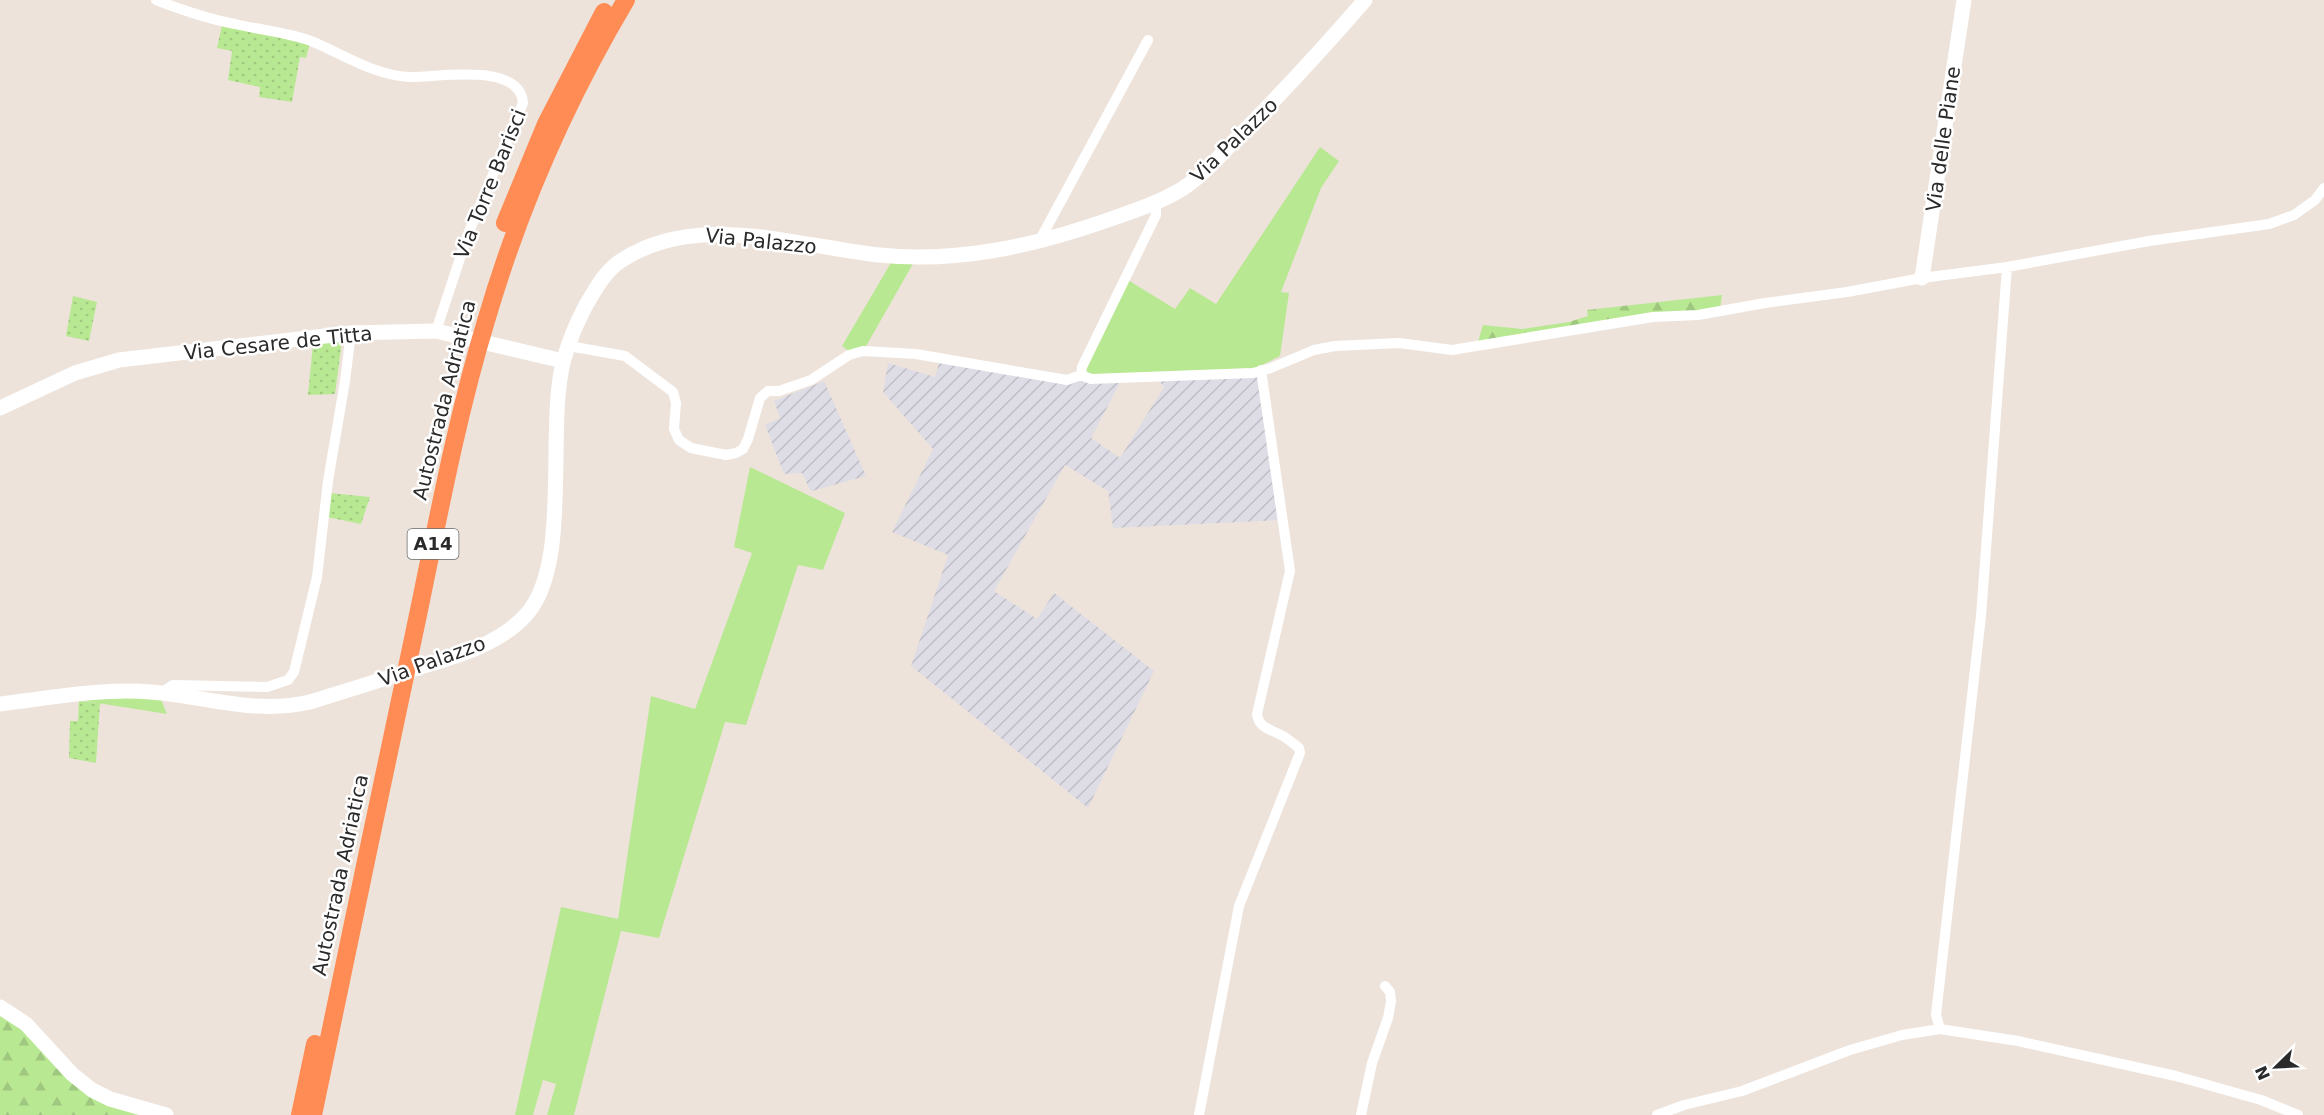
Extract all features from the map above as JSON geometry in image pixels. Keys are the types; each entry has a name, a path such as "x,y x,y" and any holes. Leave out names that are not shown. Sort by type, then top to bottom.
{"highway":[{"name":"Autostrada Adriatica","path":"307,1113 441,451 473,320 498,242 535,148 579,57 611,0"},
{"name":"Autostrada Adriatica","path":"307,1113 480,340 510,245 547,152 579,85 626,0"}],"street":[{"name":"Via Torre Barisci","path":"156,0 211,19 291,35 312,42 366,67 388,73 409,77 465,74 492,76 518,89 523,96 524,103 468,234 443,332"},
{"name":"Via Palazzo","path":"0,704 100,692 161,693 236,705 288,707 463,654 498,637 525,616 536,603 546,573 553,541 557,408 563,361 577,324 598,284 622,260 673,237 693,234 737,235 882,255 941,257 998,251 1042,242 1156,202 1185,187 1296,79 1365,0"},
{"name":"Via delle Piane","path":"1922,278 1964,0"},
{"path":"1042,242 1042,236 1148,40"},
{"path":"569,346 625,356 634,362 674,392 676,403 674,429 679,440 691,448 726,455 743,449 760,398 768,392 779,391 811,380 849,355 863,351 916,354 1067,380 1081,375 1091,379 1253,373 1314,350 1335,346 1399,343 1452,350 1653,317 1698,315 1922,278 2007,267 2149,241 2269,224 2294,215 2315,200 2324,188"},
{"path":"1081,375 1082,367 1156,215 1156,202"},
{"path":"1940,1029 1936,1014 1981,616 2007,267"},
{"name":"Via Cesare de Titta","path":"0,408 75,373 119,360 351,333 443,332 563,361"},
{"path":"161,693 173,685 267,687 288,680 294,672 316,577 351,333"},
{"path":"1199,1115 1239,906 1300,753 1299,748 1284,736 1263,727 1258,722 1257,714 1290,571 1261,370"},
{"path":"1361,1115 1372,1063 1388,1018 1391,1001 1390,993 1385,986"},
{"path":"0,1007 26,1024 72,1074 92,1090 110,1099 165,1115"},
{"path":"1657,1115 1684,1105 1742,1091 1850,1050 1902,1035 1940,1029 2018,1041 2176,1076 2261,1100 2298,1115"}],"shaded area":[{"path":"940,360 1022,373 1122,379 1091,438 1120,458 1164,387 1158,379 1260,374 1282,520 1113,528 1108,491 1065,465 994,591 1037,619 1054,593 1154,671 1088,808 911,666 948,555 892,532 933,449 883,392 888,363 935,377"},
{"path":"824,381 866,476 812,491 802,473 784,474 765,425 780,418 774,401"}],"green space":[{"path":"222,25 310,43 306,58 300,57 292,102 259,97 260,87 228,80 232,51 217,48"},
{"path":"1320,147 1339,161 1321,188 1281,292 1289,293 1280,356 1256,368 1089,375 1084,369 1128,280 1175,309 1190,288 1216,304"},
{"path":"892,261 914,262 865,348 849,351 842,346"},
{"path":"1722,295 1720,309 1477,345 1483,325 1522,329 1569,322 1588,316 1587,310"},
{"path":"73,296 97,302 89,341 66,336"},
{"path":"342,341 335,394 308,395 313,344"},
{"path":"750,467 845,513 823,570 798,565 746,725 725,722 659,938 621,931 574,1115 547,1115 556,1084 543,1080 533,1115 515,1115 561,907 618,919 651,696 695,709 752,553 734,547"},
{"path":"329,493 370,497 361,524 327,517"},
{"path":"160,697 167,714 85,701 85,698"},
{"path":"79,701 100,703 96,763 69,758 70,721 78,721"},
{"path":"0,1010 27,1029 72,1083 150,1115 0,1115"}]}
